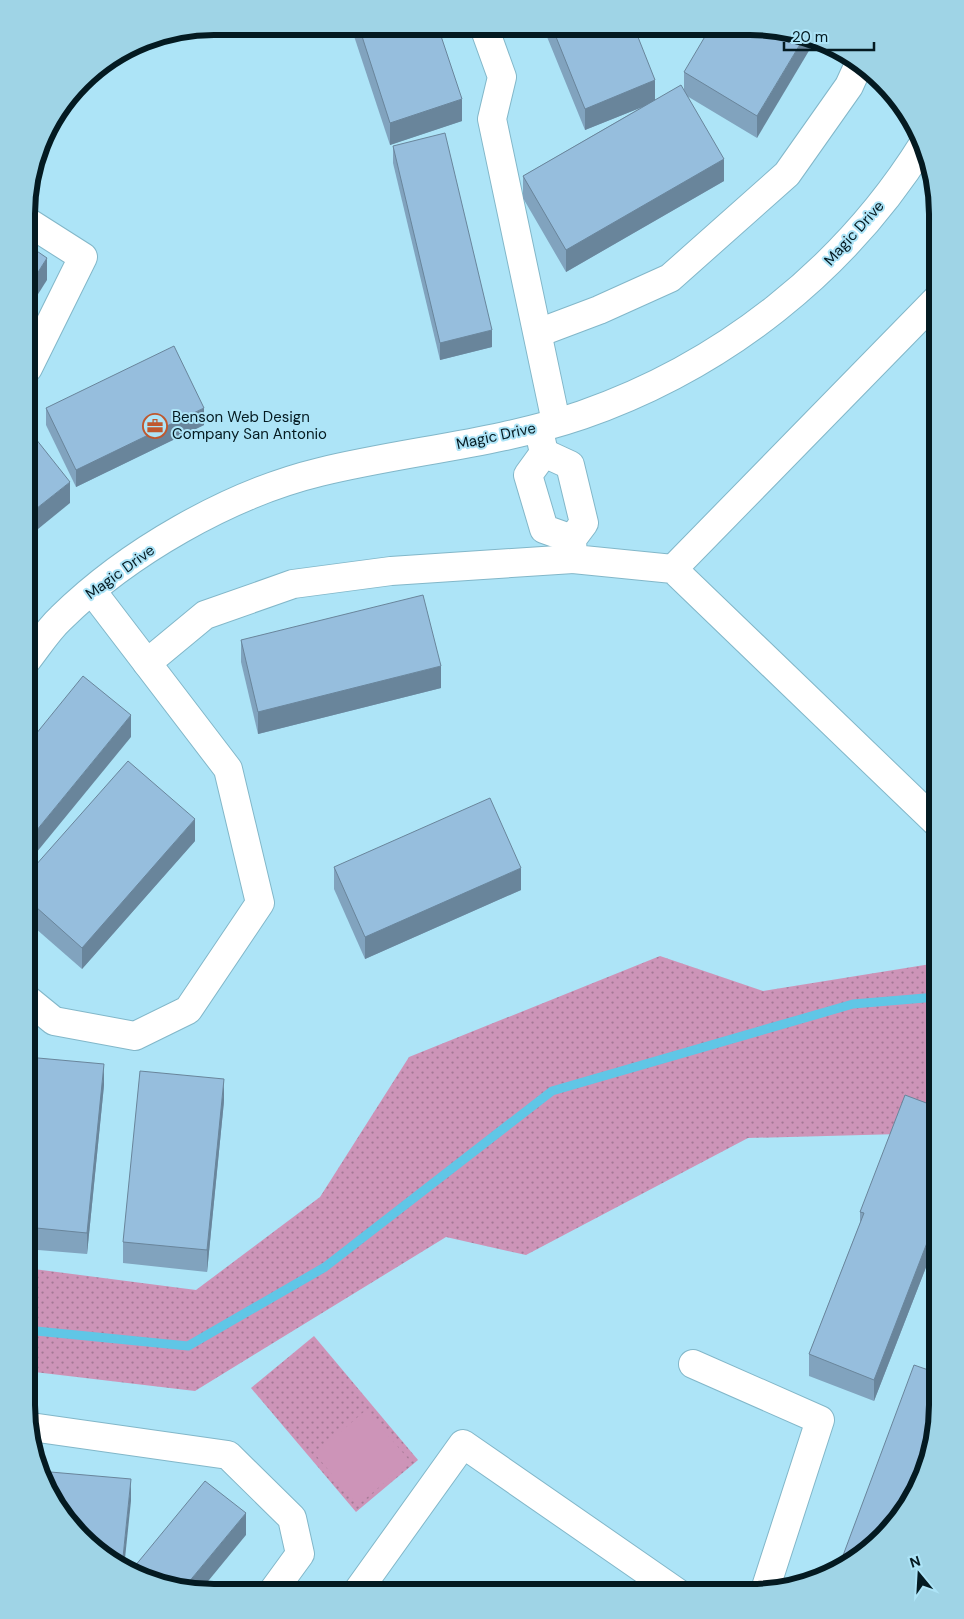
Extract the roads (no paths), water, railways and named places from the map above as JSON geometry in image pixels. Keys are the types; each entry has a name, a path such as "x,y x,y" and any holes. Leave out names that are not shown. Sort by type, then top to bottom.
{"street":[{"path":"487,35 502,77 492,119 538,333 546,434 528,474 544,529 572,549"},
{"path":"538,333 670,278 787,174 849,86 856,70"},
{"name":"Magic Drive","path":"35,650 59,620 92,591 153,546 214,513 268,487 320,472 546,434 581,415 644,390 705,358 762,320 814,277 861,229 904,175 918,152"},
{"path":"35,227 82,257 35,354"},
{"path":"673,569 929,307"},
{"path":"546,434 570,465 584,523 572,549"},
{"path":"147,663 205,615 293,584 572,549 673,569 929,815"},
{"path":"35,1006 54,1021 135,1036 188,1010 260,903 228,768 92,591"},
{"path":"693,1364 820,1420 767,1583"},
{"path":"37,1428 228,1455 292,1518 300,1554 278,1584"},
{"path":"363,1584 463,1444 666,1584"}],"waterway":[{"path":"35,1331 188,1346 325,1267 552,1091 853,1004 929,998"}],"place":[{"name":"Benson Web Design Company San Antonio","path":"155,426"}]}
